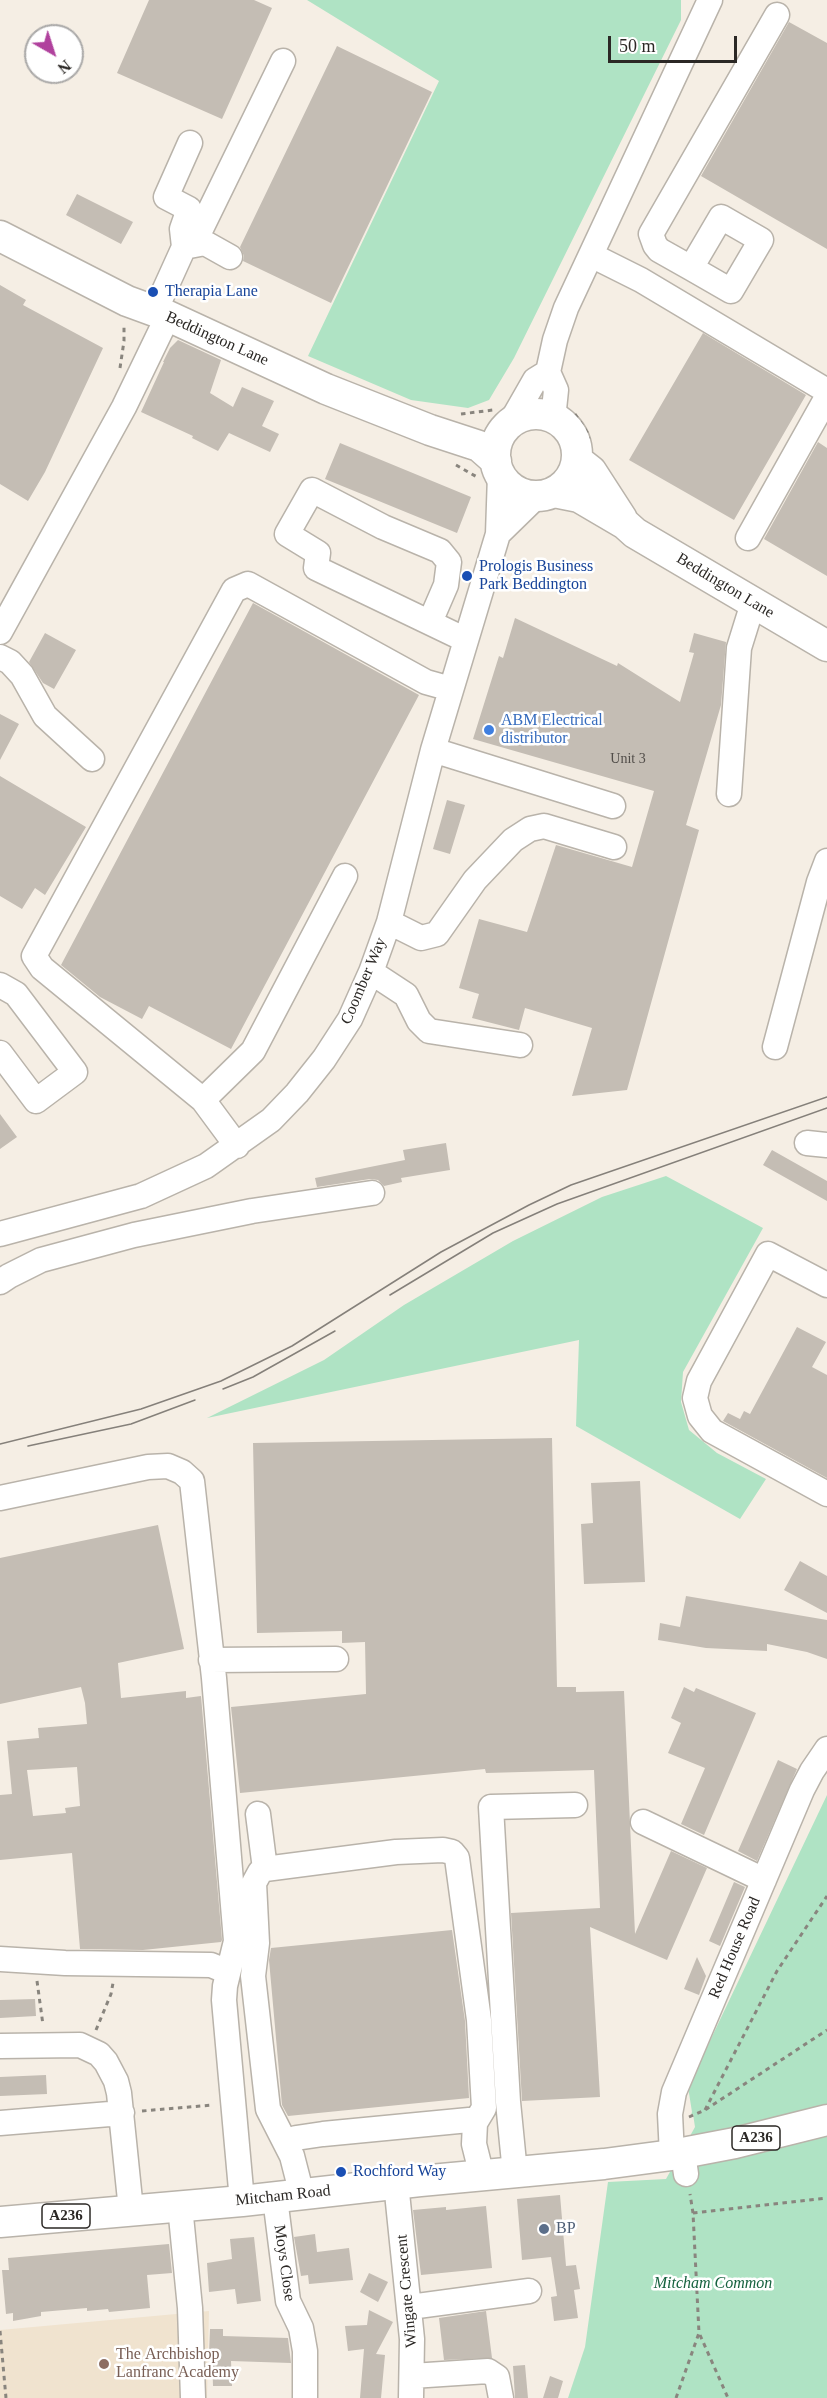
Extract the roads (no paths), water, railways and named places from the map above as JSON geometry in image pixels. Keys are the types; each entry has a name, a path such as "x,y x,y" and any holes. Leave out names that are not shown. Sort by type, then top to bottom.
{"main road":[{"name":"Beddington Lane","path":"0,237 127,300 326,389 447,423 479,446 494,473 512,489 528,495 579,497 625,524 635,533 827,646"},
{"path":"447,423 497,422 529,414 564,416 563,423 583,451 571,478 545,494"},
{"path":"494,473 498,439 504,419"},
{"name":"Beddington Lane","path":"583,451 591,471 625,524"},
{"name":"A236","path":"681,2161 827,2120"},
{"name":"Mitcham Road","path":"0,2222 242,2201 396,2183 681,2161"}],"street":[{"path":"564,416 548,372 555,340 566,308 710,0"},
{"path":"691,268 659,250 651,234 777,15"},
{"path":"184,247 198,235 283,61"},
{"path":"0,632 124,407 161,314 184,247 182,229 189,209 166,197 190,143"},
{"path":"184,247 205,243 231,257"},
{"path":"641,280 659,250"},
{"path":"591,255 641,280 827,391"},
{"path":"504,419 535,380 548,372"},
{"path":"748,538 827,397"},
{"name":"Coomber Way","path":"0,1234 141,1196 206,1166 237,1146 270,1120 297,1093 324,1059 350,1019 389,922 433,750 498,534 494,473"},
{"path":"430,622 446,585 448,574 449,562 440,551 383,527 312,490 287,534 318,553 316,568 466,640"},
{"name":"Coomber Way","path":"498,534 545,494"},
{"path":"237,1146 203,1100 42,968 34,956 234,590 248,584 426,682 451,689"},
{"path":"729,794 739,648 753,603"},
{"path":"0,657 10,662 22,675 45,716 92,759"},
{"path":"433,750 613,806"},
{"path":"389,922 422,938 437,934 475,880 513,840 530,829 544,826 614,847"},
{"path":"775,1047 819,882 827,861"},
{"path":"203,1100 253,1051 345,876"},
{"path":"370,972 406,995 419,1021 429,1031 520,1045"},
{"path":"0,986 16,994 75,1072 36,1101 0,1053"},
{"path":"0,1282 9,1275 41,1260 134,1235 252,1211 372,1193"},
{"path":"827,1285 768,1254 699,1381 696,1398 700,1416 712,1431 827,1494"},
{"path":"0,1498 148,1467 168,1466 182,1472 192,1481 211,1660 236,1941 224,2000 242,2201"},
{"path":"211,1660 336,1659"},
{"name":"Red House Road","path":"681,2161 671,2125 674,2092 802,1791 827,1749"},
{"path":"515,2173 491,1807 575,1805"},
{"path":"258,1815 265,1869 396,1852 443,1850 452,1852 457,1858 479,2020 484,2108 475,2123 474,2144 482,2176"},
{"path":"643,1822 764,1880"},
{"name":"Moys Close","path":"265,1869 260,1872 254,1883 257,1943 253,1976 268,2109 273,2123 287,2142 296,2166 288,2196 288,2301 300,2328 305,2350 305,2398"},
{"path":"0,1959 211,1965 228,1972"},
{"path":"0,2046 69,2044 88,2047 99,2054 112,2071 116,2081 122,2113 131,2210"},
{"path":"0,2123 122,2113"},
{"path":"287,2142 296,2138 323,2134 469,2120 475,2123"},
{"name":"Wingate Crescent","path":"396,2183 410,2307 412,2387"},
{"path":"180,2206 190,2308 193,2398"},
{"path":"410,2307 529,2291"},
{"path":"412,2387 488,2371 497,2377 501,2398"}],"tram line":[{"path":"0,1444 141,1409 221,1381 292,1346 441,1252 571,1185 827,1097"},
{"path":"390,1295 493,1233 557,1204 827,1108"},
{"path":"223,1389 253,1377 335,1331"},
{"path":"28,1446 131,1424 195,1400"}],"place":[{"name":"Therapia Lane","path":"153,292"},
{"name":"Prologis Business Park Beddington","path":"467,576"},
{"name":"ABM Electrical distributor","path":"489,730"},
{"name":"Rochford Way","path":"341,2172"},
{"name":"BP","path":"544,2229"},
{"name":"The Archbishop Lanfranc Academy","path":"104,2364"}],"park label":[{"name":"Mitcham Common","path":"713,2284"}]}
